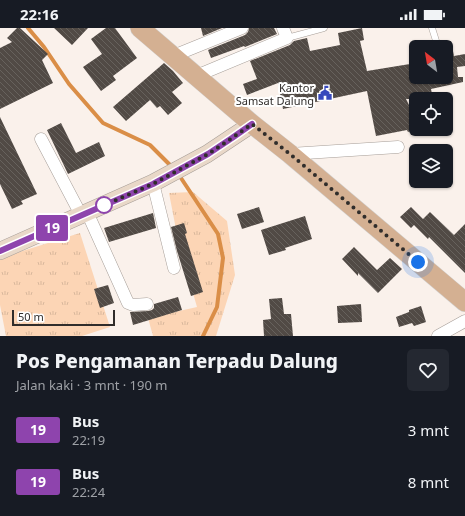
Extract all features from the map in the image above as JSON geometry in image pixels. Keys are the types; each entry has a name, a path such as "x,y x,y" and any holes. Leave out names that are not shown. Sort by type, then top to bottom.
{"main road":[{"path":"140,28 252,124 290,154 465,302"}],"street":[{"path":"173,56 242,28"},
{"path":"196,76 285,33"},
{"path":"0,251 153,184 208,154 252,124"},
{"path":"41,139 84,214 128,302 133,305 147,304"},
{"path":"290,154 398,148"},
{"path":"153,184 174,268"},
{"path":"438,336 465,321"}],"lane":[{"path":"285,33 324,28"},
{"path":"432,28 436,40"}],"green space":[{"path":"193,192 227,221 235,275 216,336 153,336 148,318 197,307 179,245 169,193"},
{"path":"80,233 110,327 82,336 6,336 0,305 0,258"}],"building":[{"path":"17,28 20,28 48,54 42,60 53,83 0,109 0,48 12,42 7,38"},
{"path":"54,28 88,28 72,45"},
{"path":"106,28 115,28 137,58 113,76 116,80 101,91 83,67 102,54 91,39"},
{"path":"201,28 222,28 203,36"},
{"path":"249,28 274,28 277,34 245,47 244,46 211,58 208,50 245,35"},
{"path":"362,28 364,40 360,41 367,71 409,64 409,84 453,84 453,51 454,56 465,54 465,66 457,67 458,77 463,77 463,82 431,89 432,92 409,92 409,99 406,99 409,105 409,132 407,130 376,136 367,91 283,109 278,83 247,95 243,84 257,79 250,61 290,45 294,41 307,38 310,51 340,45 338,33"},
{"path":"164,63 183,83 172,92 182,103 168,115 160,106 157,108 150,100 126,121 113,107"},
{"path":"0,117 37,194 21,201 23,204 12,209 0,184"},
{"path":"61,123 76,153 99,142 105,156 68,174 47,130"},
{"path":"259,207 264,222 242,229 237,214"},
{"path":"411,207 423,219 430,212 454,235 465,224 465,273 429,237 428,239 414,225 411,228 400,217"},
{"path":"153,213 156,228 109,242 104,228"},
{"path":"305,216 312,239 285,248 286,250 269,255 261,230"},
{"path":"184,223 187,233 185,234 203,292 191,296 171,227"},
{"path":"354,247 377,270 390,258 402,269 378,293 358,273 358,276 342,259"},
{"path":"108,285 114,303 100,308 94,289"},
{"path":"178,297 182,310 133,325 130,312 152,310 154,308 154,304"},
{"path":"282,298 284,314 291,314 293,336 264,336 263,320 271,319 269,299"},
{"path":"361,304 362,322 338,323 337,306"},
{"path":"421,306 426,322 414,326 412,323 399,327 396,317"}],"waterway":[{"path":"28,28 44,47 69,84 103,123 150,145 173,168"},
{"path":"179,175 218,234 223,258 217,307 203,336"}],"bus line":[{"name":"19","path":"0,251 153,184 208,154 252,124"}],"place":[{"name":"Kantor Samsat Dalung","path":"325,93"}],"route":[{"path":"104,205 100,207 153,184 208,154 252,124 290,154 418,262"}]}
